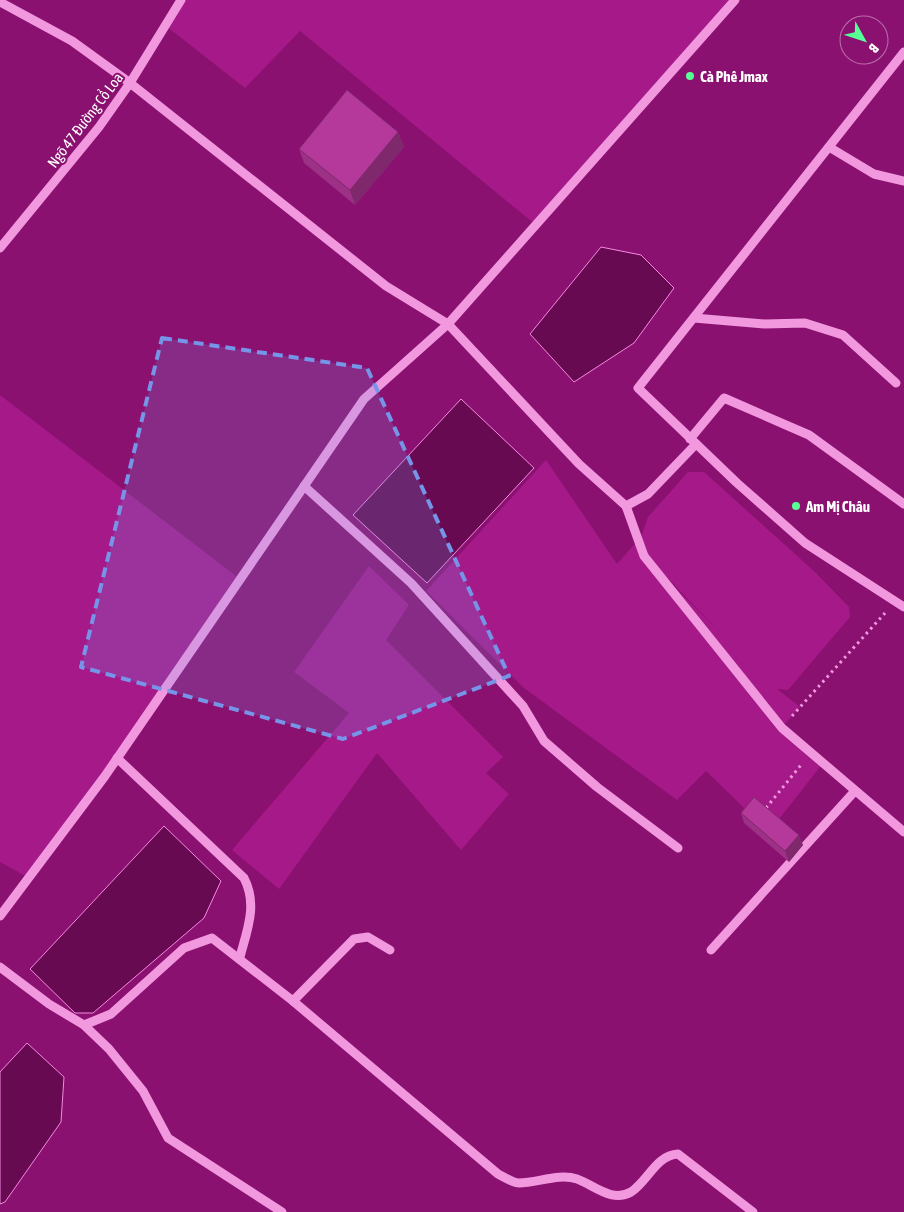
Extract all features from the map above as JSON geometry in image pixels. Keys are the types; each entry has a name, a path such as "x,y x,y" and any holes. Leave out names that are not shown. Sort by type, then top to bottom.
{"street":[{"name":"Ngõ 47 Đường Cổ Loa","path":"0,248 100,127 130,83 181,0"},
{"path":"0,916 117,758 364,399 448,324 734,0"},
{"path":"0,2 72,41 130,83 386,286 448,324 579,464 626,506 644,556 782,728 854,792 904,832"},
{"path":"904,52 638,388 805,544 904,607"},
{"path":"829,147 874,174 904,181"},
{"path":"694,318 765,324 806,323 843,335 896,383"},
{"path":"626,506 648,494 693,441 724,398 809,435 904,504"},
{"path":"304,486 417,589 523,706 544,741 597,787 678,848"},
{"path":"117,758 244,878 251,891 252,911 240,957"},
{"path":"711,950 854,792"},
{"path":"293,1001 354,939 368,937 390,950"},
{"path":"84,1025 111,1014 184,948 212,938 240,957 498,1174 518,1183 541,1179 576,1178 611,1195 622,1195 637,1186 666,1156 678,1154 753,1212"},
{"path":"0,967 49,1004 84,1025 109,1049 143,1091 168,1138 282,1212"}],"path":[{"path":"782,728 896,601"},
{"path":"772,813 765,807 811,754"}],"highlighted area":[{"path":"162,338 367,368 509,676 343,739 81,667"}],"shaded area":[{"path":"184,0 735,0 536,225 300,31 245,88 166,26"},
{"path":"601,247 641,255 674,288 634,343 574,382 530,334"},
{"path":"0,395 240,579 29,878 0,862"},
{"path":"461,399 534,468 427,583 353,515"},
{"path":"546,460 617,564 641,537 648,517 688,472 704,472 815,572 849,607 850,617 788,690 777,689 800,707 782,727 823,763 769,832 706,771 677,800 524,688 426,591","holes":["644,557 650,560 719,631"]},
{"path":"369,566 409,605 386,640 503,757 486,773 509,794 461,850 377,753 279,889 232,850 349,713 294,672"},
{"path":"164,826 221,881 204,918 93,1013 75,1013 30,969"},
{"path":"27,1043 64,1077 61,1122 5,1202 0,1204 0,1072"}],"building":[{"path":"347,90 398,132 350,190 299,149"},
{"path":"754,797 799,835 785,851 741,813"}],"place":[{"name":"Cà Phê Jmax","path":"690,76"},
{"name":"Am Mị Châu","path":"796,506"}]}
